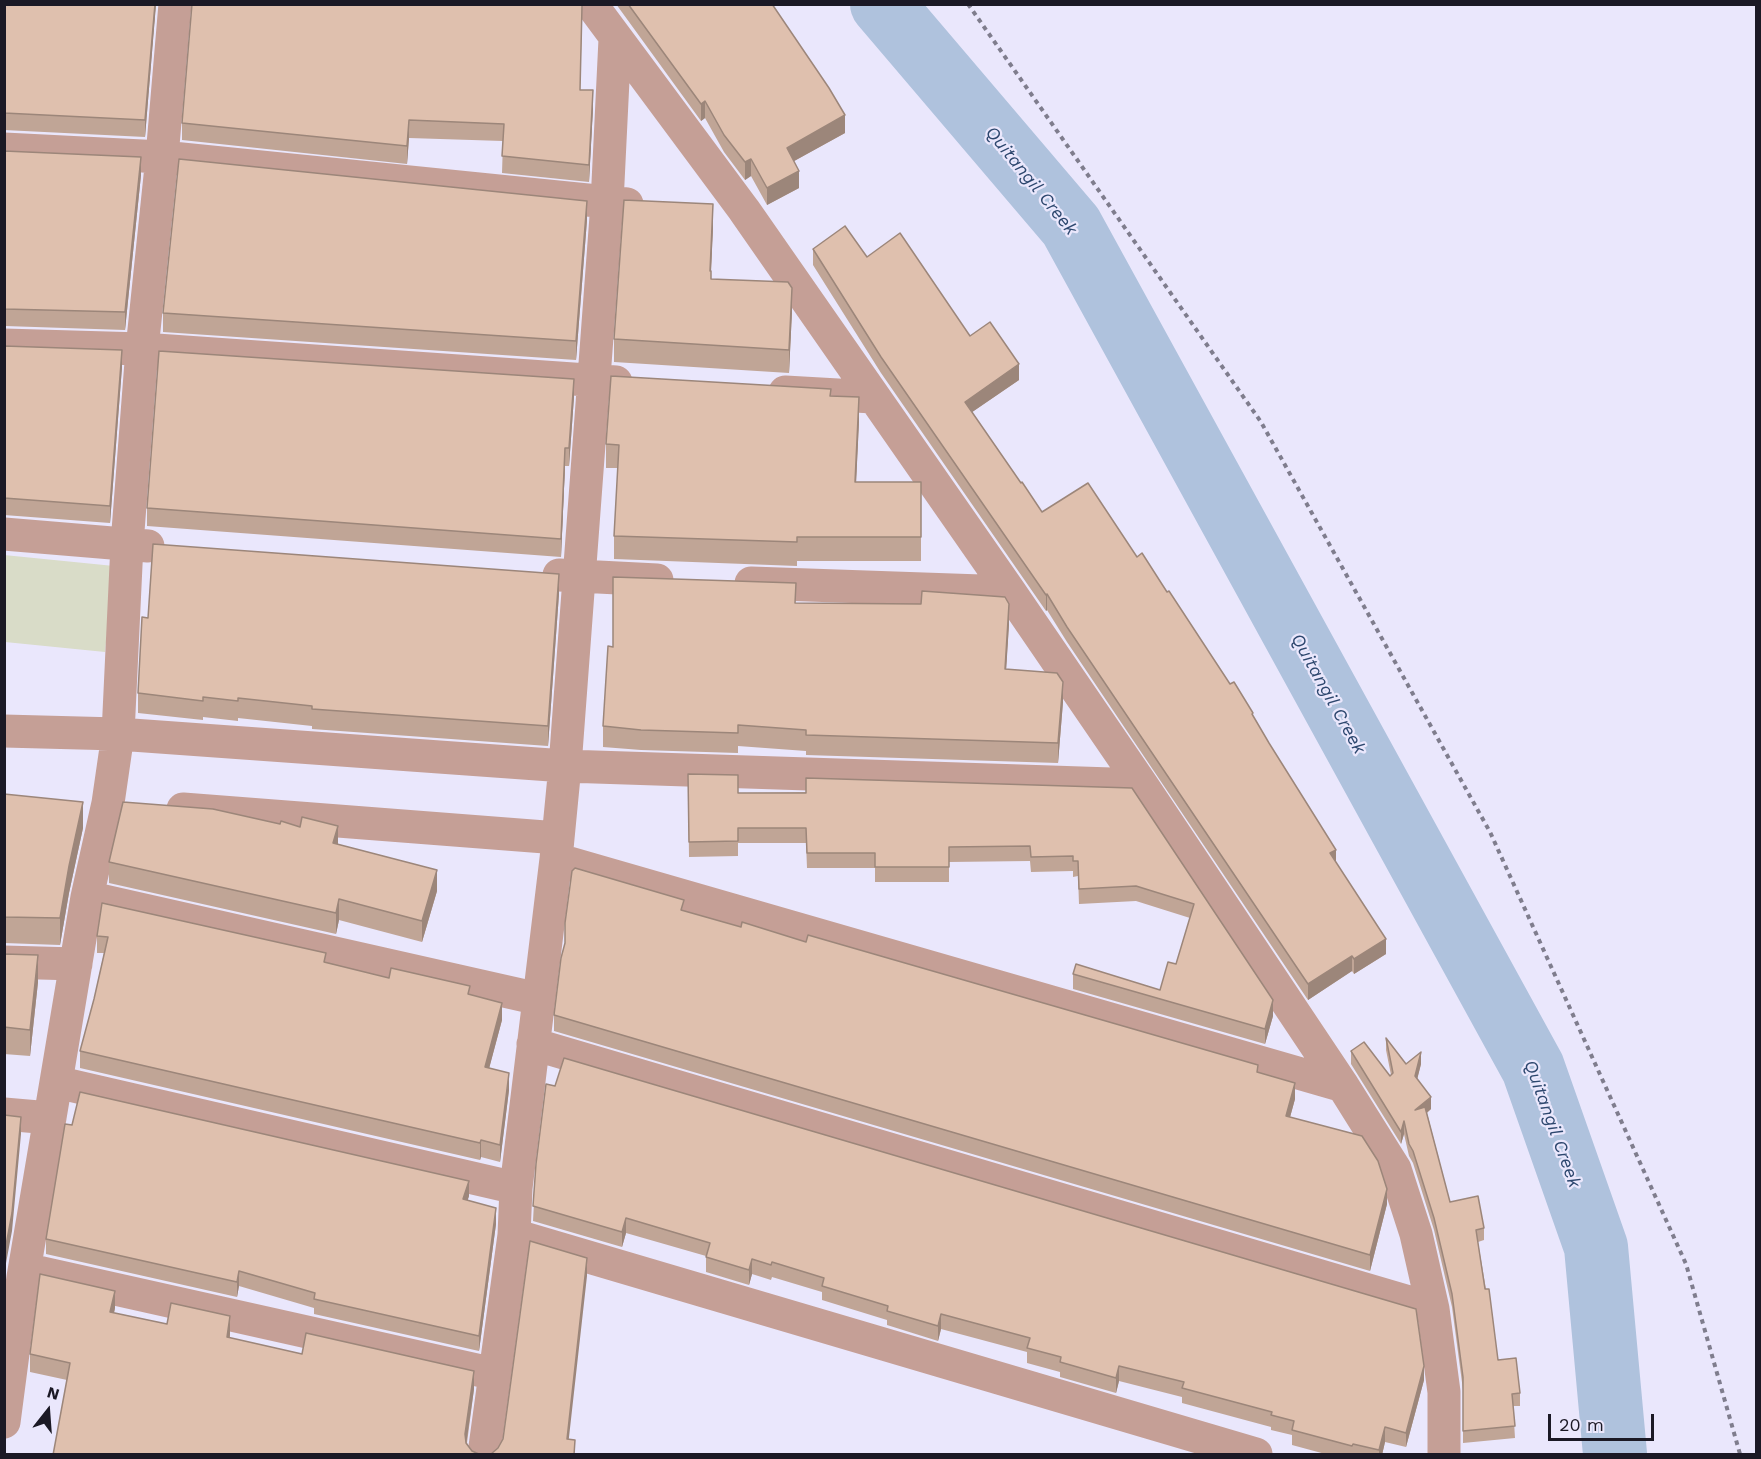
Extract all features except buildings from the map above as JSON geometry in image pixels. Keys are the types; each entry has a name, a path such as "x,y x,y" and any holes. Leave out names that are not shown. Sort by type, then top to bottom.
{"street":[{"path":"4,1422 18,1273 50,1118 87,897 132,805 118,734 127,544 142,349 175,4"},
{"path":"591,4 744,210 1010,592 1343,1086 1395,1169 1416,1234 1433,1309 1444,1392 1444,1455"},
{"path":"484,1455 514,1235 516,1188 565,766 607,203 615,39"},
{"path":"4,149 162,157 607,203 652,205"},
{"path":"710,208 744,210"},
{"path":"4,345 142,349 640,383"},
{"path":"757,390 873,397"},
{"path":"4,534 175,548"},
{"path":"532,573 687,581"},
{"path":"723,582 1010,592"},
{"path":"4,730 118,734 565,766 1142,785"},
{"path":"74,802 132,805 557,848 1343,1086"},
{"path":"87,897 538,999"},
{"path":"4,962 76,964"},
{"path":"532,1044 1433,1309"},
{"path":"56,1082 516,1188"},
{"path":"4,1114 50,1118"},
{"path":"514,1235 1256,1455"},
{"path":"18,1273 495,1374"}],"path":[{"path":"968,4 1261,422 1490,832 1686,1264 1740,1455"}],"green space":[{"path":"4,555 114,566 105,652 5,642"}],"waterway":[{"name":"Quitangil Creek","path":"882,4 1071,226 1533,1068 1596,1247 1615,1454"}]}
